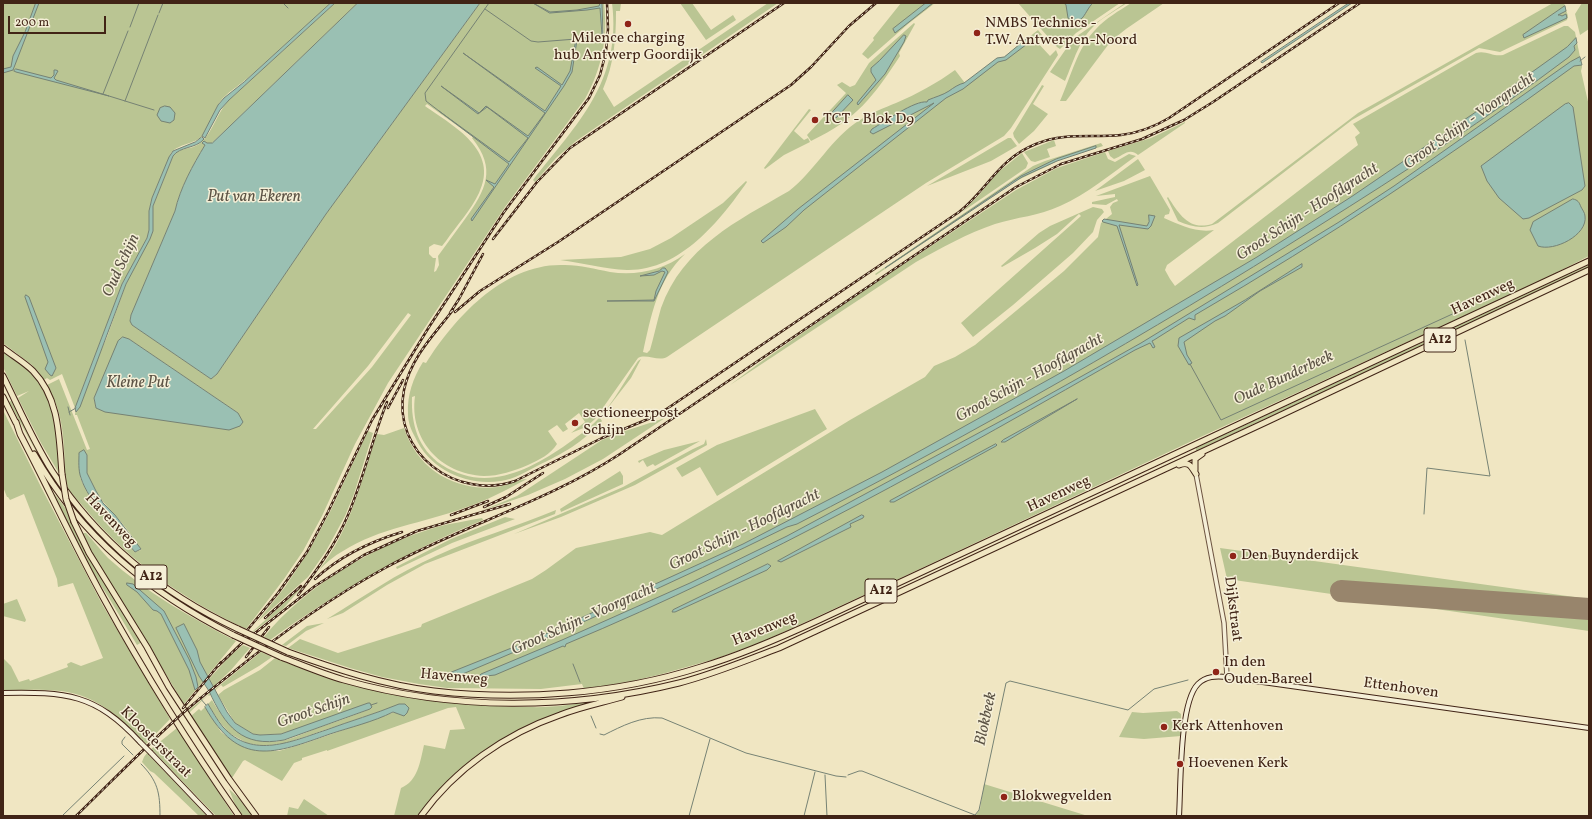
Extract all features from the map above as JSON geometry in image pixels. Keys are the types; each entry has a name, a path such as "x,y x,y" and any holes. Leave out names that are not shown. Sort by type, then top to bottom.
{"highway":[{"path":"1526,291 1589,258"},
{"name":"Havenweg","path":"3,376 49,465 70,496 94,525 117,548 150,577 188,602 238,629 288,652 346,672 391,683 434,691 478,694 580,692 653,680 701,667 777,639 1589,261"},
{"name":"Havenweg","path":"16,422 55,488 100,542 124,565 158,591 193,614 233,635 281,657 344,680 388,690 432,698 477,702 528,703 581,700 627,694 681,682 779,648 1264,423 1589,270"},
{"path":"3,348 27,366 43,384 52,402 58,422 62,474 66,499 74,522 89,553 147,647 169,687 221,767 256,816"},
{"name":"A12","path":"3,397 16,422"},
{"path":"16,422 20,434 104,600 136,656 188,740 239,816"},
{"path":"1196,474 1194,462 1198,456 1237,438 1264,423"},
{"path":"1099,499 1185,463 1191,465 1196,474"},
{"path":"421,816 449,784 472,763 524,730 579,709 681,682"}],"main road":[{"name":"Ettenhoven","path":"1179,816 1185,717 1194,689 1198,684 1210,677 1226,677 1589,728"},
{"name":"Kloosterstraat","path":"3,693 56,694 81,699 96,706 125,727 211,816"}],"street":[{"name":"Dijkstraat","path":"1196,474 1224,623 1226,677"}],"green space":[{"path":"3,3 331,3 249,77 223,98 217,107 209,127 203,135 195,141 178,147 171,153 152,198 149,211 149,230 147,238 122,284 77,403 107,337 126,284 153,230 153,206 173,156 178,151 196,146 204,140 229,100 335,3 358,3 212,143 203,143 205,145 184,185 175,211 130,318 132,325 211,379 217,374 326,214 480,3 600,3 602,35 576,38 604,35 602,3 604,3 605,28 600,64 585,99 505,207 388,383 355,444 322,516 303,551 246,629 202,606 160,579 141,564 104,530 75,497 68,488 67,484 61,424 55,400 47,385 59,379 87,450 90,449 77,415 75,415 76,406 75,408 62,374 50,380 47,378 44,380 32,365 3,343","holes":["427,104 473,137 472,138 480,149 486,170 486,179 483,189 465,219 438,256 439,265 434,272 436,258 433,258 429,254 429,247 434,244 442,246 472,205 479,193 484,178 483,164 479,152 470,141 460,131 425,106","408,313 411,315 372,367 316,429 313,429 368,366","121,338 129,339 238,413 96,408 94,398","86,465 86,472 92,486 100,498 125,527 141,550 135,552 112,526 90,497 80,477"]},
{"path":"612,3 621,3 620,11 616,11 614,51 610,70 603,89 614,107 768,3 778,3 576,141 556,158 535,182 533,180 580,120 593,100 603,79 610,56 613,31"},
{"path":"680,3 692,3 711,30 733,15 736,20 706,40"},
{"path":"901,3 935,3 908,24 868,59 862,54"},
{"path":"1018,3 1120,3 1076,33 1060,49"},
{"path":"1125,3 1127,3 1105,17"},
{"path":"1131,3 1164,3 1111,41 1066,101 1060,101 1079,54 1089,37 1104,21"},
{"path":"1553,3 1564,3 1568,16 1567,20 1500,52 1479,48 1352,120 1218,223 1213,225 1198,227 1178,221 1167,198 1168,197 1186,220 1197,225 1204,226 1212,224 1358,113"},
{"path":"1582,3 1589,3 1589,29 1580,35 1575,14"},
{"path":"1102,19 1085,36 1065,81 1050,72 1068,46 1077,36"},
{"path":"914,23 915,24 899,53 900,56 863,106 841,124 811,141 807,135 846,93 837,85 842,82 850,87 855,85 869,63"},
{"path":"1564,26 1568,26 1575,32 1582,67 1581,71 1589,106 1589,256 1540,281 1194,440 760,643 715,659 633,681 584,689 582,684 541,689 447,688 382,677 288,648 300,639 338,653 421,627 422,624 532,579 576,548 650,532 662,535 850,420 925,377 934,366 955,357 975,345 1064,271 1098,237 1101,223 1112,214 1110,207 1113,203 1118,201 1117,199 1106,205 1092,204 1092,202 1115,197 1115,194 1096,196 1150,176 1170,210 1169,214 1165,215 1164,218 1182,226 1194,229 1207,231 1214,230 1167,265 1165,270 1175,286 1358,145 1355,137 1360,133 1353,124 1476,53 1483,52 1503,55"},
{"path":"1038,30 1042,35 1038,38 1039,40 1037,42 1050,56 1056,50 1058,55 1011,128 1004,136 926,183 667,357 660,359 645,356 638,358 595,419 586,427 571,433 585,422 579,413 565,424 568,429 563,432 557,425 548,431 557,444 548,454 540,459 512,471 490,476 468,474 454,469 441,461 423,440 417,426 414,412 415,396 412,397 413,417 418,435 422,444 434,459 458,473 473,477 489,478 504,476 520,471 549,456 590,427 609,405 638,361 641,359 631,378 600,418 602,421 595,429 572,447 556,457 515,477 501,481 488,482 462,478 450,473 440,467 422,449 412,432 408,417 411,387 416,374 423,362 426,363 438,345 467,311 502,283 522,273 543,266 571,265 610,272 640,272 659,268 677,260 685,254 675,264 668,275 656,300 643,352 647,353 650,350 661,308 671,287 683,268 697,252 731,225 789,191 799,183 840,136 860,120 874,112 904,100 955,70 965,83 997,58 1004,57"},
{"path":"1042,85 1044,86 1033,104 1048,114 1034,131 1019,144 1013,133"},
{"path":"809,109 811,110 794,131 804,140 808,138 810,142 784,155 765,169 764,168"},
{"path":"1185,122 1138,155 1129,152 1114,159 1110,156 1108,151 1151,138"},
{"path":"1008,138 1011,138 1017,146 991,161 927,186"},
{"path":"1054,140 1056,146 1047,149 1050,157 1035,162 1031,161 1024,152"},
{"path":"1101,143 1103,146 1062,159 1016,181 876,275 875,274 1033,166"},
{"path":"1105,152 1108,159 1115,162 1129,154 1136,156 1089,190 1060,206 1044,212 995,224 955,241 916,262 730,385 857,295 1016,190 1057,168"},
{"path":"1022,153 1028,163 1026,168 962,212 979,195 997,173"},
{"path":"1138,159 1145,170 1124,181 1095,191"},
{"path":"746,181 747,182 724,212 697,241 681,253 664,262 646,268 627,270 560,260 621,257 650,249 671,238 723,203"},
{"path":"1093,207 1102,209 1104,212 1097,220 1093,232 1073,253 1013,305 973,337 961,323 1081,216 1079,214 1057,234 1035,248 1002,267 1001,266 1039,233 1050,226"},
{"path":"1589,265 1589,268 1196,451 1196,448"},
{"path":"3,350 25,367 36,378 50,403 54,417 58,445 60,475 41,443 18,398 29,391 17,396 3,367"},
{"path":"13,400 62,489 63,494 37,453 9,402"},
{"path":"815,409 827,429 717,496 700,467 682,477 676,468 717,445"},
{"path":"3,410 102,604 170,719 146,744 118,717 86,697 61,691 3,690 3,658 11,666 19,682 29,679 30,681 68,667 67,664 71,662 81,666 103,658 73,583 58,587 57,579 24,494 10,500 7,497 3,487"},
{"path":"665,418 603,459 565,479 528,495 481,511 517,496 602,440"},
{"path":"404,428 410,443 428,466 440,475 453,481 467,486 482,488 498,487 527,479 496,495 472,505 387,531 357,543 330,560 319,570 340,538 354,504 377,434 384,435"},
{"path":"368,431 373,433 354,494 345,516 326,551 308,577 257,622 285,587 309,551 331,510"},
{"path":"706,439 707,445 635,485 561,517 514,534 623,487 704,444"},
{"path":"700,441 655,466 653,464 647,467 643,460 639,463 638,461 664,450"},
{"path":"620,471 623,476 623,484 561,512 560,509"},
{"path":"49,487 67,510 77,533 142,642 137,645 92,572"},
{"path":"556,510 555,514 425,564 387,585 343,613 327,619 380,586 422,563 466,544"},
{"path":"505,517 515,519 452,543 397,569 396,567 451,539"},
{"path":"482,518 483,520 427,545 373,574 321,605 270,640 264,637 281,618 320,585 366,556 413,535 437,527"},
{"path":"83,533 86,533 108,558 153,593 186,614 236,641 184,704 95,558"},
{"path":"1220,548 1589,599 1589,631 1227,579"},
{"path":"302,587 283,609 252,632"},
{"path":"17,599 26,620 25,622 3,616 3,604"},
{"path":"324,623 306,631 286,646 282,645 307,626"},
{"path":"243,645 250,648 231,670 213,687 209,679 229,657"},
{"path":"261,652 272,657 223,687 221,685 189,713 188,711"},
{"path":"275,658 306,670 368,688 432,700 464,704 538,707 564,706 599,701 559,714 476,758 419,816 394,816 401,788 407,785 415,776 424,745 445,749 450,730 465,729 456,707 448,708 327,751 302,758 302,760 294,763 282,781 245,760 232,778 191,716 199,709 201,711 205,707 221,732 232,740 258,751 279,751 395,712 402,704 286,743 262,746 247,743 229,733 218,720 208,704 212,700 223,717 237,730 254,739 274,742 295,737 370,709 371,707 281,734 253,734 235,723 218,695 224,690 260,670"},
{"path":"1177,711 1181,714 1181,736 1144,739 1119,737 1132,712 1143,713"},
{"path":"177,728 234,816 216,816 151,749"},
{"path":"147,753 207,816 199,816 154,773 150,771 142,762"},
{"name":"Blokwegvelden","path":"984,784 1088,816 975,816 980,809"},
{"path":"229,789 242,801 253,816 242,816 235,805"},
{"path":"304,799 329,816 287,816 289,807 298,809"}],"water":[{"path":"36,3 39,3 13,70 3,73 3,69 11,67 13,56 25,32"},
{"path":"331,3 335,3 229,100 220,110 205,138 202,136 218,105 224,98 244,82"},
{"name":"Put van Ekeren","path":"358,3 480,3 326,214 217,374 211,379 132,325 130,321 131,315 175,211 184,185 205,145 202,143 204,141 207,143 212,143"},
{"path":"533,3 550,12 577,10 599,6 600,3 602,3 603,36 577,40 572,72 564,86 472,221 471,219 494,187 486,180 495,184 509,164 439,111 509,162 528,138 487,107 478,114 441,86 479,113 486,106 528,136 545,113 463,53 545,111 561,86 535,68 537,67 562,85 570,71 576,39 602,35 600,8 550,13"},
{"path":"926,3 933,3 895,33 893,29"},
{"path":"1064,3 1093,3 1083,17 1077,21 1068,18 1066,5"},
{"path":"1349,3 1352,3 1262,63 1261,62"},
{"path":"1565,6 1566,11 1558,15 1562,16 1566,14 1567,18 1524,38 1523,35"},
{"path":"904,35 906,36 904,42 885,74 858,105 857,103 876,80 871,72 871,68"},
{"path":"1029,37 1031,41 1006,60 998,62 963,89 946,98 804,210 786,227 763,243 761,241 798,209 934,103 873,134 870,132 872,129 915,104 927,102 928,100 944,94 964,83 997,58 1004,57"},
{"path":"1576,38 1577,43 1574,46 1575,50 1569,57 1508,102 1413,166 1190,306 996,418 797,524 787,527 618,607 446,681 444,675 539,637 743,544 882,472 1064,371 1257,257 1351,197 1486,105 1567,47"},
{"path":"1580,57 1582,65 1574,66 1482,132 1388,195 1292,257 1195,315 1195,320 1189,318 1152,341 1155,347 1153,348 1150,343 1135,350 926,468 784,543 639,612 566,644 565,647 563,646 495,675 486,676 474,681 481,674 690,583 787,536 1025,408 1141,343 1339,222 1394,186 1570,62"},
{"path":"16,69 51,78 54,75 54,70 56,70 58,71 54,78 56,80 109,96 16,72 14,71"},
{"path":"848,95 853,100 836,118 831,114"},
{"path":"1569,103 1573,107 1585,186 1582,190 1529,218 1523,219 1499,198 1487,181 1481,166 1565,104"},
{"path":"165,106 170,107 175,113 174,120 170,123 161,121 157,115 160,108"},
{"path":"202,137 204,139 201,142 176,153 173,156 153,206 153,231 150,239 126,284 80,407 76,412 75,408 122,284 147,238 149,230 149,211 152,198 169,157 173,151 195,142"},
{"path":"1096,146 1096,148 1057,161 1022,177 885,268 1021,176 1056,159"},
{"path":"1573,199 1579,203 1585,215 1581,230 1569,240 1553,247 1538,246 1530,230 1533,222"},
{"path":"1149,215 1155,216 1151,226 1148,229 1119,225 1138,285 1137,286 1117,226 1102,221 1104,219 1147,226 1149,222"},
{"path":"1302,264 1302,267 1260,291 1225,316 1184,342 1187,355 1192,363 1189,365 1178,346 1179,338 1245,300"},
{"path":"665,268 668,272 654,301 607,301 654,300 656,291 665,272 662,271 654,275 640,276 659,271"},
{"path":"26,295 29,297 56,368 52,376 45,369 48,362 25,297"},
{"name":"Kleine Put","path":"123,337 129,339 238,413 243,422 240,426 229,430 105,412 96,408 94,398 118,341"},
{"path":"1077,399 1005,442 1001,442 1003,440"},
{"path":"996,444 996,446 894,502 890,502 890,501"},
{"path":"84,450 87,455 87,473 96,491 103,503 115,515 141,549 135,552 90,497 79,472 79,453"},
{"path":"862,515 864,516 863,518 850,524 851,527 781,562 778,561"},
{"path":"768,564 771,566 767,570 675,612 672,612 673,610"},
{"path":"127,583 133,584 164,611 189,659 198,687 195,690 189,670 161,614 153,610 137,592 127,585"},
{"path":"184,624 197,650 200,662 227,712 235,723 253,734 281,734 368,703 370,703 372,707 284,740 269,742 257,741 246,737 237,732 222,715 199,676 176,628"},
{"path":"208,704 223,727 235,737 247,743 260,745 273,745 300,739 399,704 405,704 409,708 404,716 393,712 370,722 292,747 259,751 245,748 231,740 218,726 205,707"}],"waterway":[{"path":"130,27 139,3"},
{"path":"159,13 163,3"},
{"path":"283,3 288,8"},
{"path":"439,111 426,101 425,93 489,3"},
{"path":"485,9 531,41 538,42 576,39"},
{"path":"125,101 158,15"},
{"path":"103,94 128,31"},
{"name":"Groot Schijn - Voorgracht","path":"1580,61 1585,57"},
{"path":"109,96 154,110"},
{"name":"Oude Bunderbeek","path":"1190,364 1221,420 1459,311"},
{"name":"Oude Bunderbeek","path":"1424,514 1427,468 1490,476 1465,340"},
{"name":"Oud Schijn","path":"68,407 70,415"},
{"name":"Oud Schijn","path":"69,412 76,408"},
{"name":"Blokbeek","path":"573,664 580,682"},
{"name":"Blokbeek","path":"848,775 862,771 975,815 979,810 1006,683 1010,681 1128,710 1154,689 1188,680"},
{"path":"199,697 206,705"},
{"name":"Groot Schijn","path":"371,705 377,703"},
{"name":"Blokbeek","path":"591,716 596,728"},
{"name":"Blokbeek","path":"600,734 604,735 639,720 662,718 746,753 836,776 846,777"},
{"path":"125,737 122,744 133,755"},
{"path":"689,816 710,739"},
{"path":"62,816 124,756"},
{"path":"141,764 147,770 157,788 160,816"},
{"path":"804,816 815,772"},
{"path":"825,775 827,816"}],"runway":[{"path":"1341,591 1589,609"}],"railway":[{"path":"239,640 278,593 307,552 372,420 429,327 504,212 589,98 600,75 606,52 608,29 607,3"},
{"path":"493,239 537,182 570,148 784,3"},
{"path":"455,312 480,291 558,242 791,85 811,67 849,26 876,3"},
{"path":"453,310 424,347 407,378 404,390 403,413 408,434 418,452 433,467 451,478 471,484 493,485 515,481 602,438 653,417 668,408 959,212 978,194 1003,166 1023,150 1047,140 1057,138 1121,135 1140,131 1158,124 1339,3"},
{"path":"76,816 180,715 250,659 325,604 385,568 414,553 534,500 592,471 620,454 1016,187 1061,164 1142,139 1184,120 1360,3"},
{"path":"450,313 483,254"},
{"path":"388,408 403,380"},
{"path":"298,595 326,556 343,526 359,487 387,402"},
{"path":"484,507 506,497 543,473"},
{"path":"451,515 488,501"},
{"path":"218,666 241,644 315,586 364,555 417,531 510,504"},
{"path":"315,579 334,563 367,545 402,532"},
{"path":"265,618 301,586"},
{"path":"246,657 269,627"},
{"path":"183,708 221,662"}],"place":[{"name":"Milence charging hub Antwerp Goordijk","path":"628,24"},
{"name":"NMBS Technics - T.W. Antwerpen-Noord","path":"977,33"},
{"name":"TCT - Blok D9","path":"815,120"},
{"name":"sectioneerpost Schijn","path":"575,423"},
{"name":"Den Buynderdijck","path":"1233,556"},
{"name":"In den Ouden Bareel","path":"1216,672"},
{"name":"Kerk Attenhoven","path":"1164,727"},
{"name":"Hoevenen Kerk","path":"1180,764"},
{"name":"Blokwegvelden","path":"1004,797"}],"water label":[{"name":"Groot Schijn - Hoofdgracht","path":"1308,213"},
{"name":"Groot Schijn - Hoofdgracht","path":"1030,379"},
{"name":"Groot Schijn - Hoofdgracht","path":"745,531"}]}
